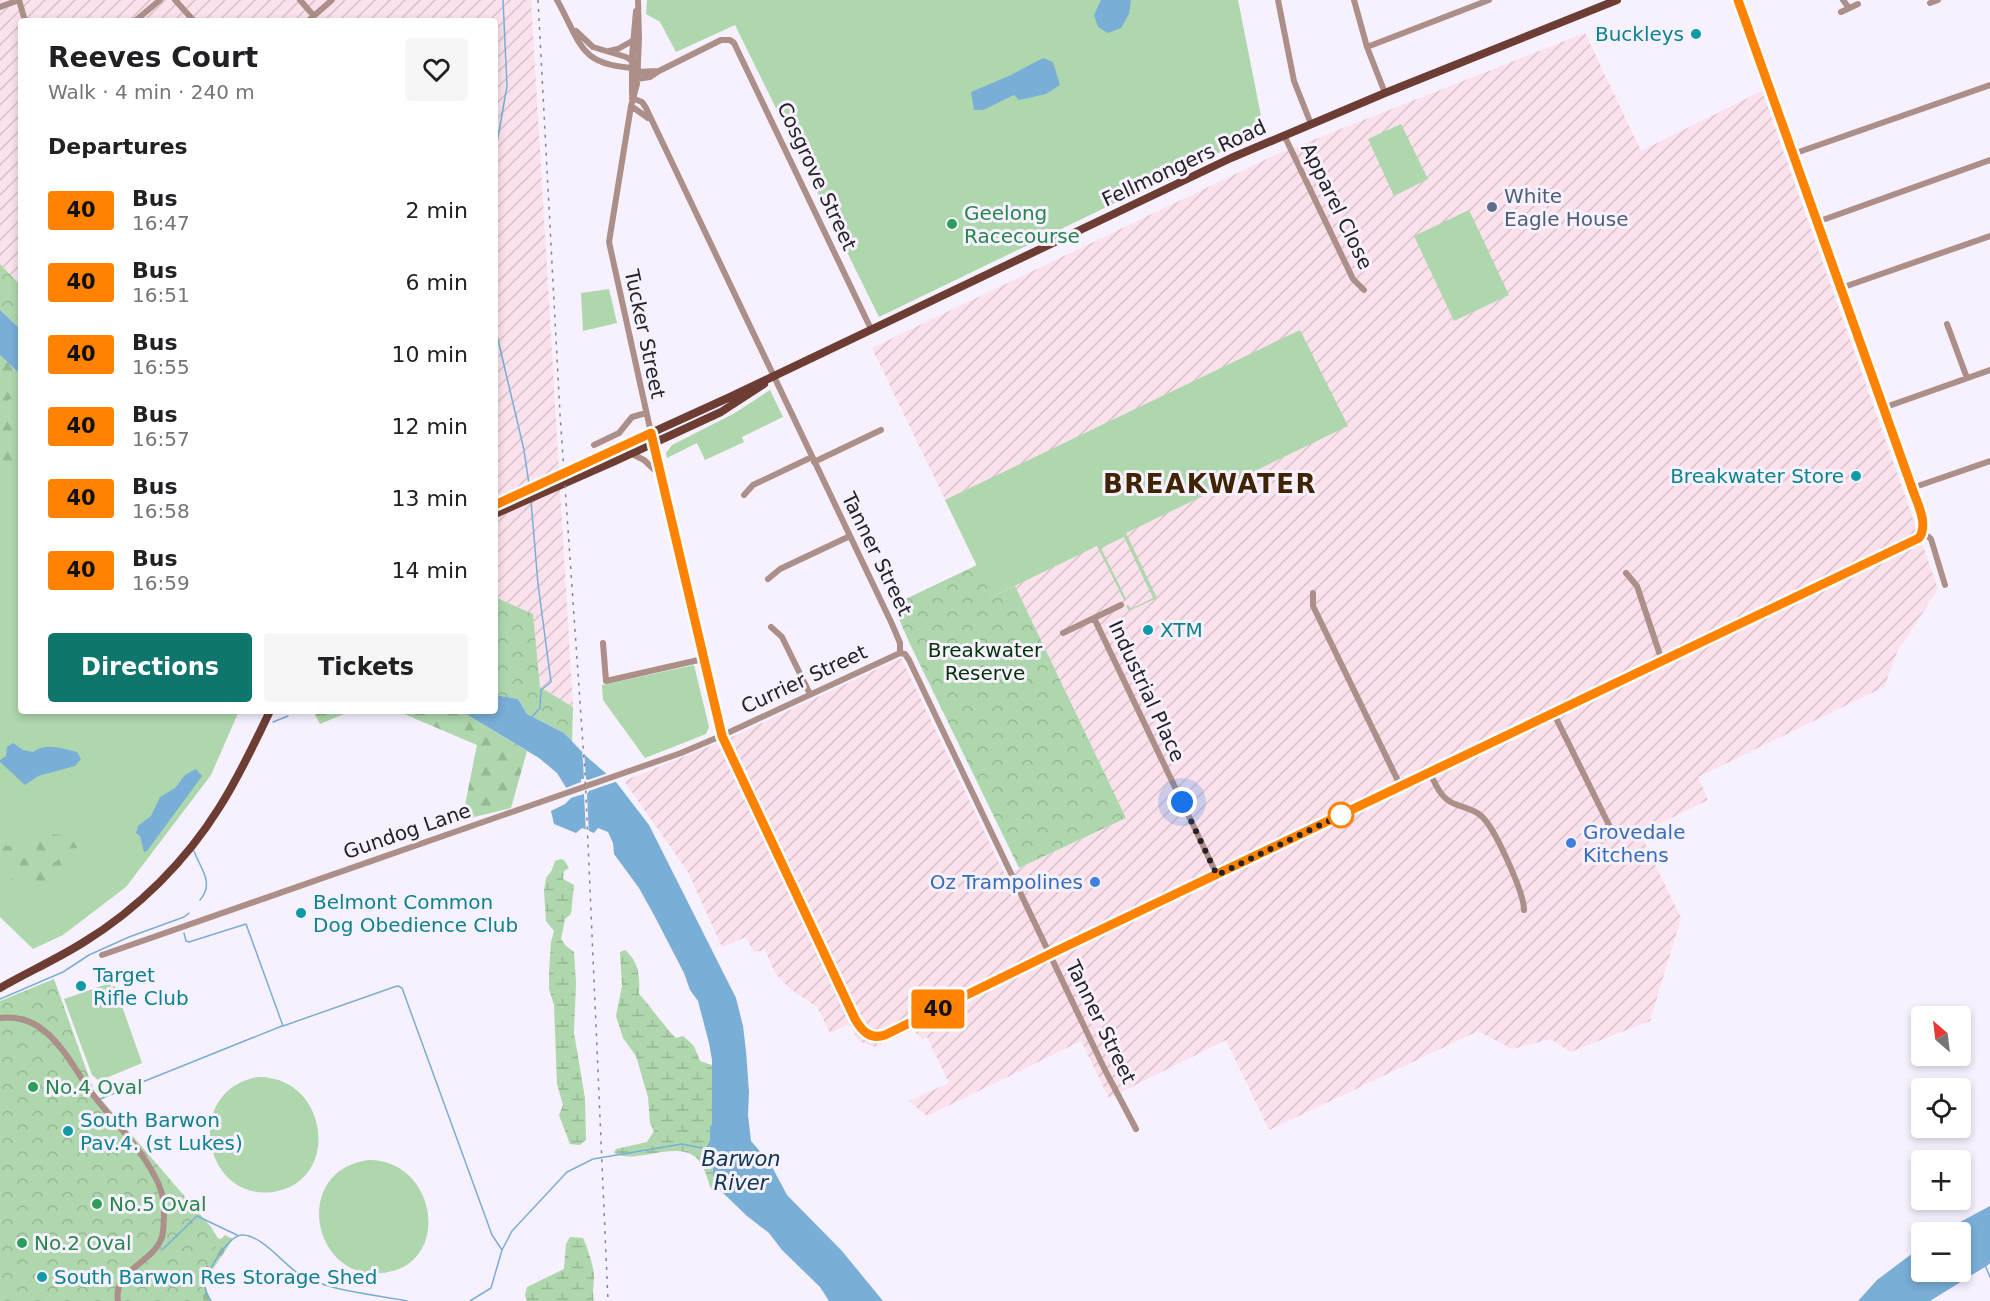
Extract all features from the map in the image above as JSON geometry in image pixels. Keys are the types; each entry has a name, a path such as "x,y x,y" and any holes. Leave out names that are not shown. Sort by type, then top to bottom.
{"main road":[{"name":"Fellmongers Road","path":"498,503 773,376 1222,162 1385,93 1617,0"},
{"name":"Fellmongers Road","path":"498,513 615,462 721,412 758,390 773,376"},
{"name":"Tucker Street","path":"651,433 653,444"},
{"path":"0,986 55,960 112,924 180,860 228,794 268,714"}],"street":[{"path":"0,7 19,0 25,18"},
{"path":"139,18 160,0"},
{"path":"175,0 192,18"},
{"path":"300,0 314,16"},
{"path":"312,18 332,0"},
{"path":"557,0 579,45 589,56 606,65 635,70"},
{"name":"Tucker Street","path":"638,0 637,26 633,41 635,70 632,101 609,242 651,433"},
{"path":"1278,0 1294,81 1311,124"},
{"path":"1354,0 1367,47 1385,93"},
{"path":"1367,47 1489,0"},
{"path":"1050,954 1919,538 1923,532 1923,523 1912,488 1738,0"},
{"path":"1842,0 1849,8"},
{"path":"1930,3 1938,0"},
{"path":"1841,12 1858,4"},
{"path":"570,24 584,40 635,70"},
{"path":"635,70 637,26"},
{"name":"Cosgrove Street","path":"635,70 650,76 721,40 730,40 737,47 871,329"},
{"path":"597,49 616,50 633,41"},
{"path":"1792,154 1990,85"},
{"name":"Tanner Street","path":"632,101 651,121 898,637 900,653 905,654 909,660 1136,1129"},
{"name":"Apparel Close","path":"1284,135 1353,279 1364,290"},
{"path":"1817,222 1990,160"},
{"path":"1841,288 1990,236"},
{"path":"1947,324 1967,378"},
{"path":"1883,408 1990,370"},
{"path":"594,445 619,434 632,417 646,413"},
{"path":"744,495 753,485 881,430"},
{"name":"Tucker Street","path":"653,444 722,736 861,1030 879,1037 885,1035 1050,954"},
{"path":"632,454 644,460 661,476"},
{"path":"1912,488 1990,461"},
{"path":"1923,532 1931,539 1945,585"},
{"path":"768,579 780,569 850,536"},
{"path":"1626,573 1636,585 1662,661"},
{"path":"1313,593 1313,606 1401,787"},
{"name":"Industrial Place","path":"1063,633 1121,605"},
{"name":"Industrial Place","path":"1094,618 1217,875"},
{"path":"771,627 782,637 810,694"},
{"path":"603,643 606,681 703,659"},
{"name":"Currier Street","path":"722,736 900,653"},
{"path":"1554,714 1610,827 1618,830"},
{"name":"Gundog Lane","path":"102,955 376,858 564,795 722,736"},
{"path":"1430,772 1445,798 1474,811 1488,823 1521,892 1524,910"},
{"path":"0,1018 26,1021 50,1036 144,1159 161,1191 164,1207 162,1237 147,1259 119,1282 118,1301"}],"shaded area":[{"path":"0,0 531,0 573,707 540,687 533,614 498,598 498,18 18,18 18,283 0,264"},
{"path":"1585,33 1641,151 1762,91 1938,589 1897,652 1884,687 1698,777 1708,800 1640,833 1681,918 1650,1021 1570,1052 1551,1039 1512,1049 1478,1031 1269,1130 1226,1040 1109,1098 1081,1041 927,1116 909,1101 949,1083 927,1037 922,1039 913,1030 875,1047 859,1041 849,1024 830,1033 817,1007 789,988 775,973 765,950 754,952 746,937 722,947 688,872 624,781 732,737 901,658 1005,875 1126,818 1015,586 992,597 872,348 1275,155"}],"green space":[{"name":"Geelong Racecourse","path":"647,0 1238,0 1264,131 879,317 735,25 676,52 660,22 646,14"},
{"path":"1401,124 1428,179 1394,196 1368,139"},
{"path":"1469,210 1509,295 1454,321 1414,236"},
{"path":"0,264 18,283 18,327 0,310"},
{"path":"609,289 617,323 583,331 581,293"},
{"path":"1300,330 1348,426 1126,533 1157,598 1129,611 1126,606 1128,605 1131,609 1153,598 1124,537 1101,548 1126,599 1124,600 1097,546 992,597 945,500"},
{"path":"0,355 18,372 18,400 9,399 4,407 7,419 14,416 13,423 18,424 18,477 9,480 0,471"},
{"path":"0,372 18,396 18,714 238,714 211,775 126,887 63,935 33,949 0,917"},
{"path":"770,390 783,417 742,437 744,442 705,460 697,443 667,458 666,453 672,445 735,413"},
{"name":"Breakwater Reserve","path":"977,565 992,597 1015,586 1126,818 1019,868 893,605"},
{"path":"0,580 8,593 18,596 18,604 8,597 6,601 0,602"},
{"path":"498,598 533,614 540,687 573,707 572,742 564,733 527,714 518,699 498,696"},
{"path":"694,665 709,727 706,734 645,758 603,700 602,685"},
{"path":"315,714 344,714 320,724"},
{"path":"404,714 466,714 527,751 511,808 462,820 477,745"},
{"path":"0,832 7,840 6,846 14,846 16,851 17,872 12,886 12,874 9,867 7,871 5,869 5,859 2,858 3,852 0,850"},
{"path":"46,833 81,840 77,848 51,850 52,858 44,865 44,870 62,857 65,858 67,866 65,872 50,873 57,879 57,886 45,888 18,870 22,858 37,858 36,848 32,851 29,847 33,836 37,837"},
{"path":"561,859 569,868 564,871 563,879 574,885 571,914 565,919 561,939 574,952 576,983 574,1033 585,1098 586,1140 580,1145 570,1144 559,1115 563,1105 557,1084 554,1005 549,989 551,942 554,931 546,921 544,891 546,878 555,861"},
{"path":"625,950 633,959 638,970 639,994 676,1038 683,1036 694,1046 700,1061 712,1065 712,1124 710,1140 705,1150 719,1188 711,1189 700,1162 692,1155 682,1151 634,1156 614,1153 616,1149 647,1142 654,1131 650,1123 648,1097 636,1056 623,1038 616,1016 622,986 620,952"},
{"path":"54,979 94,1091 211,1227 219,1240 203,1277 204,1301 0,1301 0,1001"},
{"path":"110,983 111,987 115,986 142,1063 99,1081 92,1075 64,999"},
{"path":"258,1077 282,1081 300,1093 312,1110 318,1130 317,1151 310,1170 295,1184 273,1192 249,1190 230,1180 217,1163 211,1143 211,1121 219,1102 234,1086"},
{"path":"368,1160 392,1164 410,1176 422,1193 428,1214 427,1234 420,1252 405,1266 382,1273 358,1271 339,1260 327,1244 320,1224 320,1203 328,1183 344,1168"},
{"path":"225,1235 233,1239 209,1275 206,1287 210,1301 183,1301 213,1237 221,1239"},
{"path":"570,1237 583,1238 592,1262 594,1301 527,1301 525,1295 527,1287 564,1269 566,1244"}],"water":[{"path":"1101,0 1131,0 1129,14 1121,28 1108,33 1098,27 1094,15"},
{"path":"1043,58 1053,62 1060,85 1046,94 1019,100 1014,95 983,110 974,110 971,92"},
{"path":"0,310 18,327 18,372 0,355"},
{"name":"Barwon River","path":"498,696 518,699 527,714 564,733 616,782 649,825 736,998 746,1051 751,1141 770,1163 787,1195 842,1251 883,1301 829,1301 820,1287 782,1250 769,1233 721,1191 713,1175 712,1162 705,1150 710,1140 712,1124 712,1060 698,1001 690,990 684,973 639,888 614,854 613,843 608,832 598,828 594,833 582,828 576,833 554,824 551,811 565,804 572,797 557,773 539,758 466,714 498,714"},
{"path":"13,743 23,750 33,752 43,747 66,749 77,752 81,759 75,766 38,776 25,785 0,762 6,756 7,747"},
{"path":"196,769 202,776 144,852 140,836 136,833 138,826 151,816 160,797 175,788 185,775"},
{"path":"1990,1206 1990,1263 1971,1276 1971,1222 1962,1221"},
{"path":"1911,1254 1911,1282 1961,1282 1930,1301 1858,1301 1877,1280"}],"pier":[{"path":"582,747 586,779 611,772 618,781 589,791 587,794 589,835 586,834 584,794 567,799 568,796 563,789 584,779"}],"waterway":[{"path":"498,137 507,86 503,0"},
{"path":"498,340 524,450 529,484"},
{"path":"531,501 538,584 551,682 541,690 540,708 531,718"},
{"path":"273,722 288,716"},
{"path":"194,851 206,882 206,888 200,900"},
{"path":"0,999 63,972 89,955 189,913"},
{"path":"184,933 186,941 189,942 246,924 283,1026 394,987 402,988 492,1235 502,1250"},
{"path":"100,1099 282,1026"},
{"path":"470,1301 491,1288 502,1250 512,1231 567,1172 593,1159 682,1144 707,1149"},
{"path":"163,1249 197,1216 237,1235"},
{"path":"211,1301 205,1286 210,1271 219,1254 231,1240 243,1235 258,1240 299,1274 311,1280 338,1289 407,1301"},
{"path":"1985,1265 1990,1277"}],"railway":[{"path":"538,0 560,414 585,774 608,1301"}],"bus line":[{"name":"40","path":"498,504 651,433 717,724 855,1019 861,1030 867,1034 874,1037 885,1035 1919,538 1923,532 1923,523 1912,488 1738,0"}],"place":[{"name":"Buckleys","path":"1696,34"},
{"name":"White Eagle House","path":"1492,207"},
{"name":"Geelong Racecourse","path":"952,224"},
{"name":"Breakwater Store","path":"1856,476"},
{"name":"XTM","path":"1148,630"},
{"name":"Grovedale Kitchens","path":"1571,843"},
{"name":"Oz Trampolines","path":"1095,882"},
{"name":"Belmont Common Dog Obedience Club","path":"301,913"},
{"name":"Target Rifle Club","path":"81,986"},
{"name":"No.4 Oval","path":"33,1087"},
{"name":"South Barwon Pav.4. (st Lukes)","path":"68,1131"},
{"name":"No.5 Oval","path":"97,1204"},
{"name":"No.2 Oval","path":"22,1243"},
{"name":"South Barwon Res Storage Shed","path":"42,1277"}],"district":[{"name":"BREAKWATER","path":"1210,484"}],"route":[{"path":"1182,802 1217,875 1341,815"}]}
